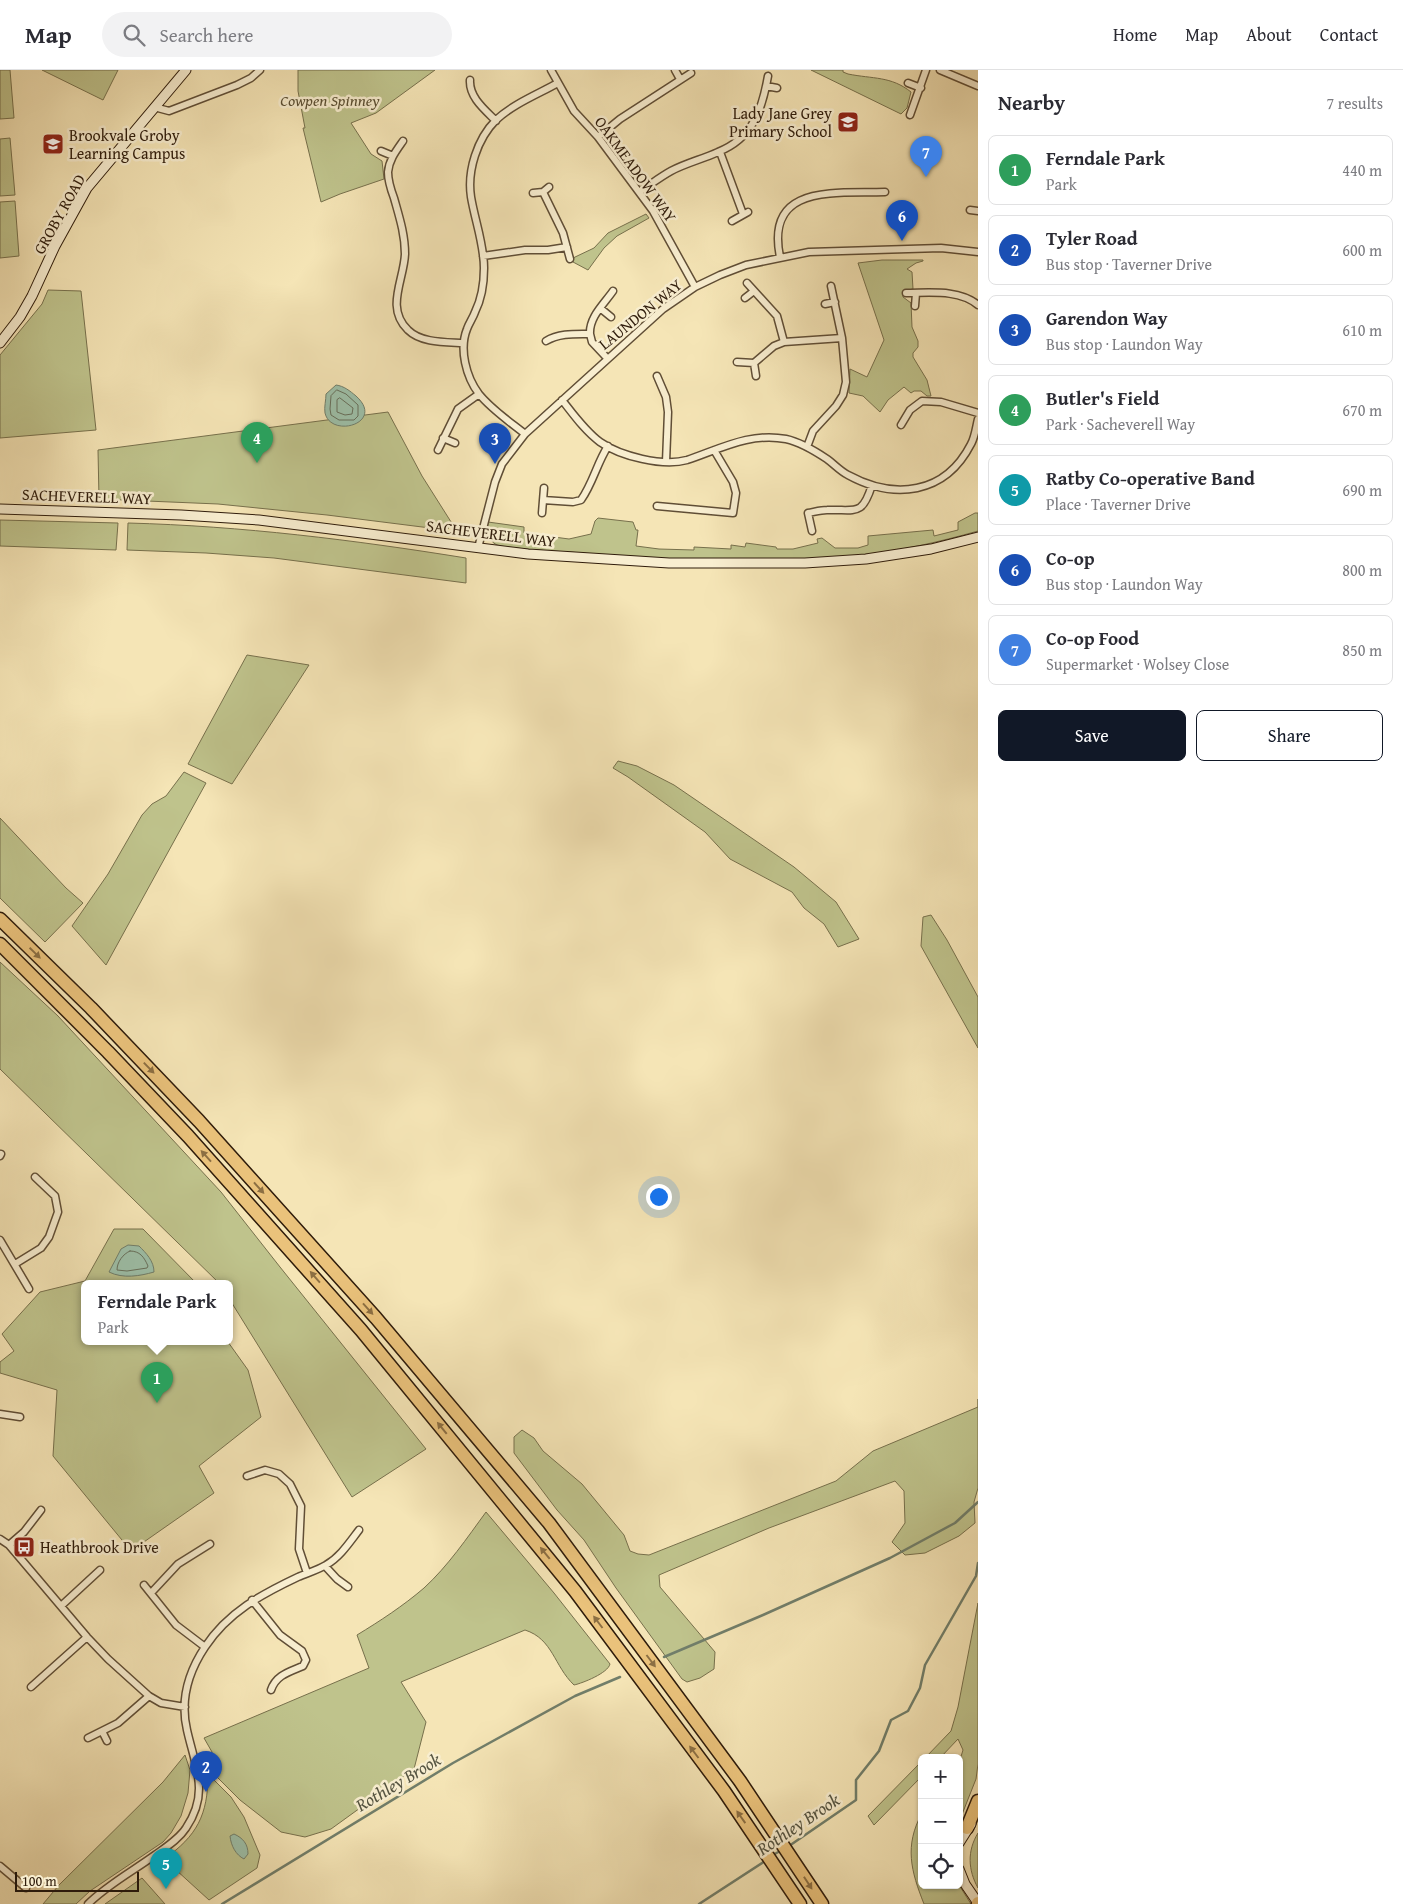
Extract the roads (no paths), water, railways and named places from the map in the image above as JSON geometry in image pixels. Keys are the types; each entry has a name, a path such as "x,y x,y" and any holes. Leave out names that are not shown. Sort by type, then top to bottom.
{"highway":[{"path":"0,919 92,1008 199,1121 376,1318 549,1523 740,1781 822,1904"},
{"path":"0,944 114,1059 276,1233 361,1330 579,1596 724,1791 800,1904"},
{"path":"967,1828 978,1801"}],"street":[{"name":"GROBY ROAD","path":"0,343 20,317 32,296 55,246 87,188 186,70"},
{"path":"154,107 169,111 237,85 251,78 260,70"},
{"name":"OAKMEADOW WAY","path":"551,70 574,111 598,138 653,211 695,287"},
{"path":"675,70 680,79"},
{"path":"910,115 926,70"},
{"path":"940,70 978,86"},
{"path":"598,138 620,119 691,73"},
{"path":"639,192 671,171 720,152 737,142 755,121 760,111 768,76"},
{"path":"470,80 470,90 481,106 496,121"},
{"path":"525,434 479,394 469,375 463,343 467,328 483,291 483,256 471,196 470,180 476,153 482,139 496,121 507,112 558,83"},
{"path":"908,83 921,88"},
{"path":"766,86 777,88"},
{"path":"461,92 470,90"},
{"path":"403,141 393,156 388,172 389,183 402,224 405,243 405,256 395,303 396,312 408,330 417,336 437,341 463,343"},
{"path":"381,151 393,156"},
{"path":"720,152 746,213 732,220"},
{"path":"534,193 542,192 549,187"},
{"path":"542,192 564,233 570,259"},
{"path":"780,257 777,242 780,223 787,209 794,202 804,198 832,194 885,192"},
{"path":"970,210 978,211"},
{"path":"483,256 525,250 548,250 567,246"},
{"name":"LAUNDON WAY","path":"478,548 488,502 502,464 525,434 663,309 695,287 746,265 809,252 941,248 978,252"},
{"path":"747,283 777,316 784,342"},
{"path":"807,447 814,431 843,395 846,382 842,338 831,286"},
{"path":"607,358 592,342 590,325 613,290"},
{"path":"745,298 754,291"},
{"path":"906,293 961,295 978,305"},
{"path":"915,306 916,293"},
{"path":"825,304 835,302"},
{"path":"600,308 611,317"},
{"path":"546,340 564,335 590,334"},
{"path":"737,362 754,362 774,346 784,342 842,338"},
{"path":"754,362 756,376"},
{"path":"657,376 666,397 668,412 666,462"},
{"path":"438,450 458,408 479,394"},
{"path":"666,397 675,396"},
{"path":"562,400 599,442 629,455 666,462 685,460 750,438 786,439 807,447 846,474 872,485 902,490 926,486 954,469 975,444 978,419"},
{"path":"901,425 910,410 922,401 941,402 978,412"},
{"path":"443,438 455,443"},
{"path":"543,500 573,502 581,500 590,486 600,459 608,446"},
{"path":"657,506 733,513 736,493 733,482 714,450"},
{"path":"812,531 808,513 826,509 848,511 858,509 867,501 872,485"},
{"path":"542,513 544,488"},
{"name":"SACHEVERELL WAY","path":"0,508 162,514 259,520 528,554 669,563 805,563 866,559 931,549 978,537"},
{"path":"15,1264 40,1248 49,1237 58,1212 55,1196 35,1177"},
{"path":"0,1240 29,1289"},
{"path":"0,1414 20,1417"},
{"path":"247,1476 265,1470 280,1474 290,1484 301,1506 299,1549 307,1573"},
{"path":"9,1545 24,1532 42,1510"},
{"path":"88,1904 176,1839 191,1820 199,1795 200,1781 187,1728 185,1707 189,1680 205,1647 226,1622 252,1600 325,1566 340,1556 359,1530"},
{"path":"0,1539 9,1545 108,1659 149,1696 161,1703 185,1707"},
{"path":"151,1593 178,1564 210,1544"},
{"path":"325,1566 337,1579 348,1586"},
{"path":"61,1606 100,1570"},
{"path":"144,1585 176,1625 205,1647"},
{"path":"252,1600 280,1635 302,1651 306,1660 303,1666 274,1680 271,1690"},
{"path":"31,1687 87,1637"},
{"path":"88,1738 118,1723 149,1696"},
{"path":"102,1731 107,1740"},
{"path":"963,1836 978,1816"},
{"path":"0,1866 26,1888"},
{"path":"963,1881 978,1903"}],"water":[{"path":"336,385 351,392 364,406 365,414 361,420 345,426 329,421 325,413 326,394"},
{"path":"128,1245 139,1246 147,1254 154,1272 137,1276 126,1276 109,1272 121,1249"},
{"path":"234,1834 240,1837 246,1844 248,1854 244,1859 236,1853 231,1843 230,1836"}],"waterway":[{"name":"Rothley Brook","path":"664,1657 890,1558 955,1523 978,1502"},
{"name":"Rothley Brook","path":"789,1846 856,1800 856,1780 879,1751 891,1720 908,1711 920,1688 925,1665 976,1576 978,1563"},
{"name":"Rothley Brook","path":"222,1904 453,1763 575,1696 620,1677"},
{"name":"Rothley Brook","path":"771,1856 782,1850"},
{"name":"Rothley Brook","path":"699,1904 765,1861"}],"place":[{"name":"Lady Jane Grey Primary School","path":"848,122"},
{"name":"Brookvale Groby Learning Campus","path":"53,144"},
{"name":"Co-op Food","path":"926,177"},
{"name":"Co-op","path":"902,241"},
{"name":"Butler's Field","path":"257,463"},
{"name":"Garendon Way","path":"495,464"},
{"name":"Ferndale Park","path":"157,1403"},
{"name":"Heathbrook Drive","path":"24,1547"},
{"name":"Tyler Road","path":"206,1792"},
{"name":"Ratby Co-operative Band","path":"166,1889"}],"park label":[{"name":"Cowpen Spinney","path":"330,100"}]}
